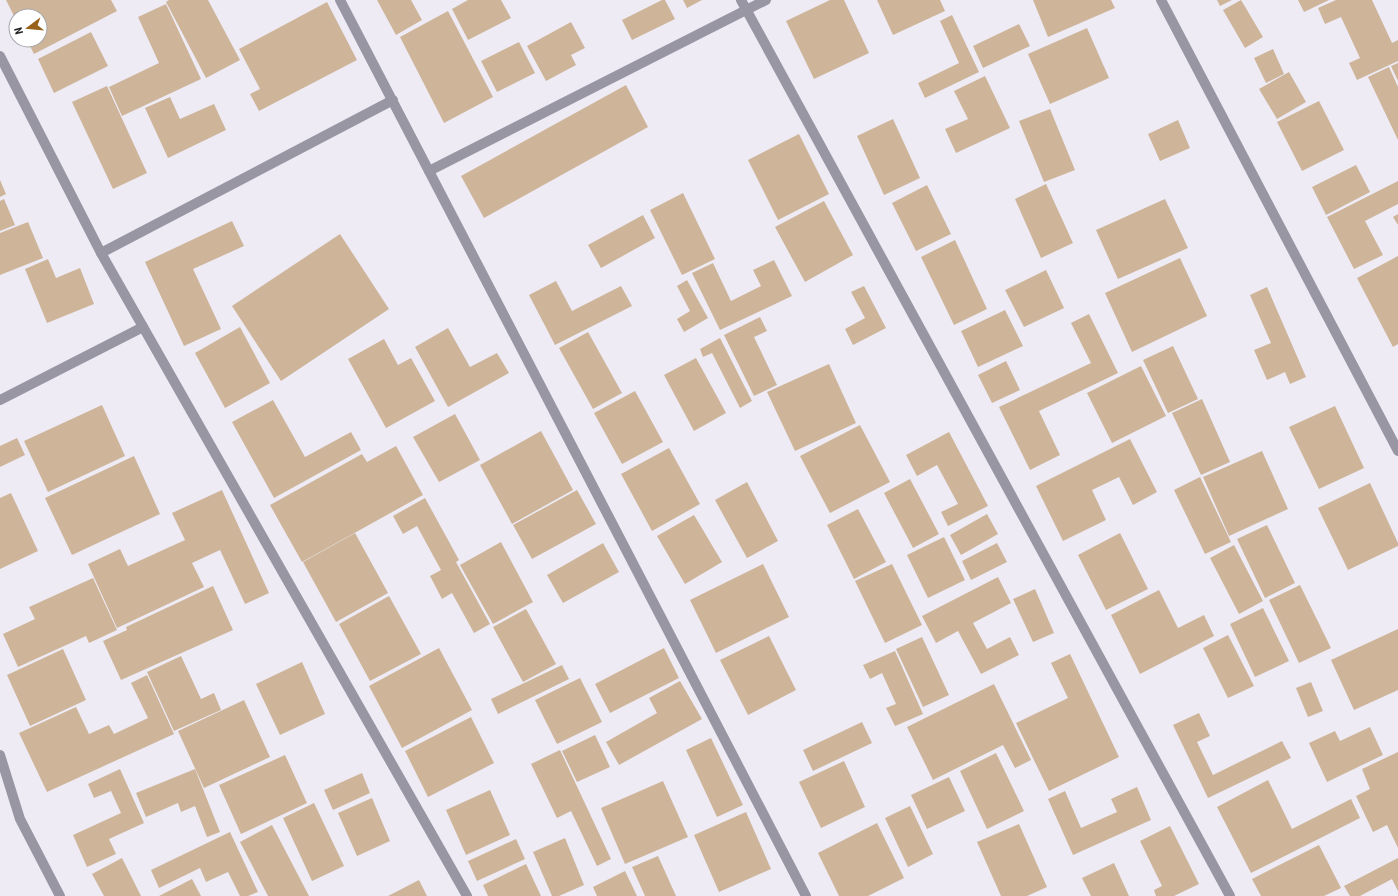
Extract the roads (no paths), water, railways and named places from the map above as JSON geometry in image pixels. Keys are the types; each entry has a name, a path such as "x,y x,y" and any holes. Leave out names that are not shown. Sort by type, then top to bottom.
{"street":[{"path":"340,0 806,896"},
{"path":"741,0 1230,896"},
{"path":"429,171 766,0"},
{"path":"1161,0 1398,451"},
{"path":"0,56 101,253 467,896"},
{"path":"101,253 393,100"},
{"path":"0,400 143,327"},
{"path":"0,755 20,819 60,896"}]}
